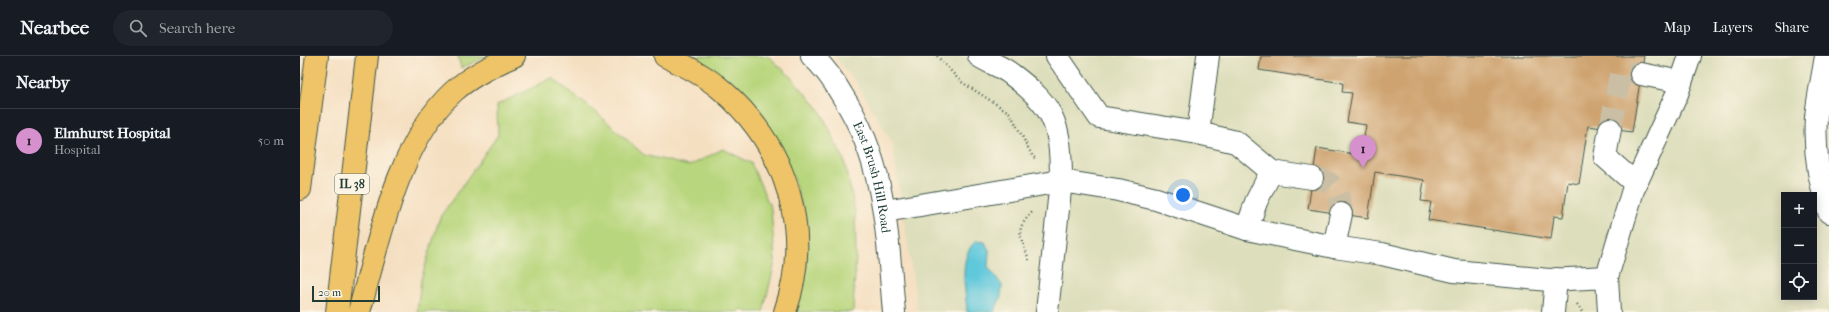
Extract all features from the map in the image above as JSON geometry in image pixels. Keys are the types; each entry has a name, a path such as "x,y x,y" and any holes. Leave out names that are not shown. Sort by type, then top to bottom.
{"highway":[{"path":"300,189 317,56"},
{"name":"IL 38","path":"337,312 366,56"},
{"path":"359,312 387,212 402,170 419,137 435,113 454,91 483,70 514,56"},
{"path":"665,56 690,68 722,91 751,119 772,152 785,180 794,210 796,242 795,272 785,312"}],"street":[{"name":"East Brush Hill Road","path":"812,56 836,84 850,107 873,160 885,211 894,312"},
{"path":"979,56 1010,73 1030,89 1045,105 1056,126 1059,139 1061,181 1047,312"},
{"path":"1057,56 1100,117 1198,132 1236,142 1272,172 1312,178"},
{"path":"1198,132 1208,56"},
{"path":"1609,312 1607,277 1636,184 1681,82 1690,56"},
{"path":"1826,56 1816,118 1816,158 1829,212"},
{"path":"1641,74 1681,82"},
{"path":"1610,129 1605,157 1636,184"},
{"path":"1247,229 1263,185 1272,172"},
{"path":"885,211 1061,181 1118,190 1156,199 1247,229 1334,247 1382,254 1454,271 1517,278 1556,279 1607,277"},
{"path":"1334,247 1341,214"},
{"path":"1553,312 1556,279"}],"shaded area":[{"path":"834,56 1829,56 1829,312 918,312 892,142 856,82"}],"green space":[{"path":"458,56 488,56 461,68"},
{"path":"691,56 768,56 790,76 820,110 844,160 855,211 856,254 853,312 795,312 806,269 807,224 793,177 720,76"},
{"path":"552,78 597,113 644,155 689,166 723,149 751,163 771,209 775,262 763,312 747,312 741,309 739,312 417,312 421,280 440,217 498,135 497,105"}],"water":[{"path":"976,241 985,242 989,251 988,267 1002,285 1001,297 994,312 967,312 964,284 966,256"}],"building":[{"path":"1261,56 1644,56 1632,132 1588,126 1579,184 1568,182 1563,217 1554,216 1551,239 1428,220 1431,202 1421,201 1424,180 1375,172 1368,218 1308,209 1317,148 1361,155 1366,125 1347,122 1352,93 1342,92 1343,83 1259,70"}],"tunnel":[{"path":"1610,129 1621,71 1641,74"},
{"path":"1312,178 1323,180 1333,186 1340,200 1341,214"}],"place":[{"name":"Elmhurst Hospital","path":"1363,168"}]}
